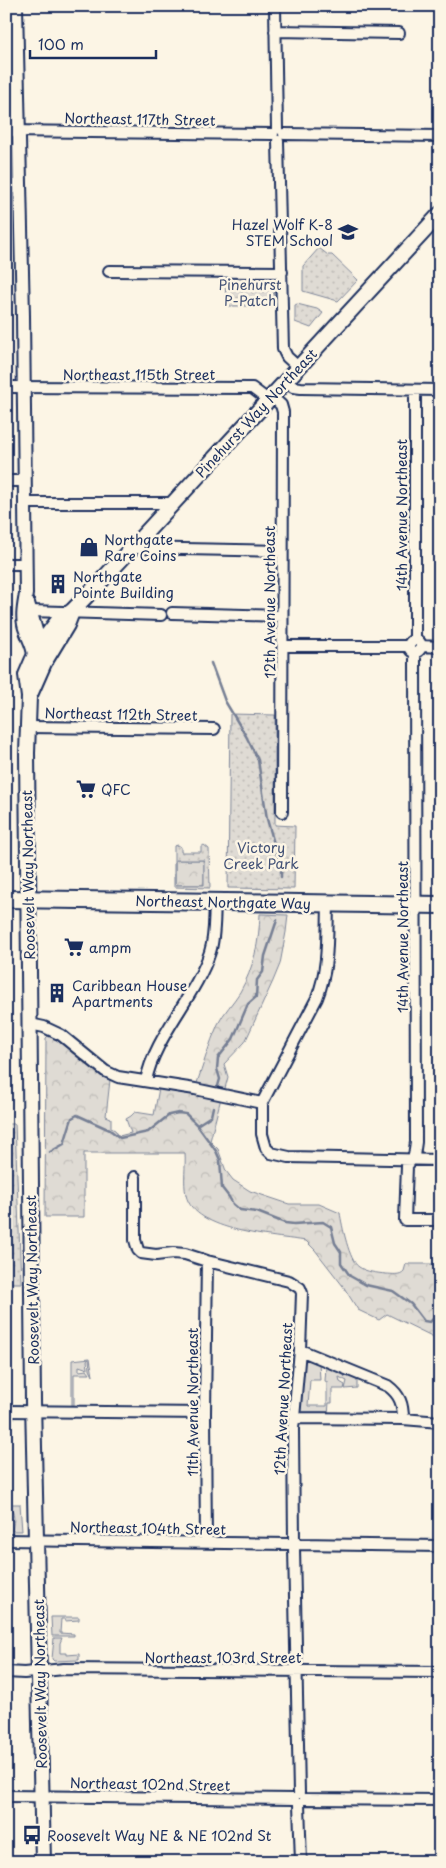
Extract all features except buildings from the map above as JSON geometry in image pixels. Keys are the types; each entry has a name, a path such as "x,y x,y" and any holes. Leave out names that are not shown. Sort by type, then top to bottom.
{"main road":[{"name":"Pinehurst Way Northeast","path":"40,654 57,622 72,611 132,548 440,214"},
{"name":"Pinehurst Way Northeast","path":"40,654 67,625 72,611"},
{"name":"Roosevelt Way Northeast","path":"40,654 28,697 27,727 34,1412 43,1862"},
{"name":"Northeast Northgate Way","path":"6,899 440,905"}],"street":[{"path":"16,6 12,132 24,387 26,564 24,626 40,654"},
{"path":"275,6 283,353 298,367"},
{"path":"275,31 399,33"},
{"name":"Northeast 117th Street","path":"12,132 440,136"},
{"path":"110,271 282,272"},
{"path":"285,381 293,387 299,388 440,390"},
{"name":"Northeast 115th Street","path":"6,387 252,388 270,398"},
{"name":"14th Avenue Northeast","path":"415,390 416,1142 415,1150 407,1166 405,1220 440,1220"},
{"name":"12th Avenue Northeast","path":"270,398 281,405 283,412 282,812"},
{"path":"6,481 25,481"},
{"path":"25,503 172,503"},
{"path":"132,548 282,551"},
{"path":"6,564 26,564"},
{"path":"26,594 40,654"},
{"path":"30,611 282,616"},
{"path":"283,646 440,647"},
{"name":"Northeast 112th Street","path":"27,727 214,729"},
{"path":"146,1081 152,1059 197,981 208,958 213,938 215,903"},
{"path":"328,904 327,955 320,993 262,1103 263,1142 271,1152 289,1157 440,1160"},
{"path":"30,1024 43,1027 61,1035 111,1074 118,1077 223,1094 262,1103"},
{"path":"135,1177 135,1240 138,1250 142,1254 185,1254 207,1261"},
{"name":"12th Avenue Northeast","path":"207,1261 289,1281 300,1288 302,1302 300,1350 294,1418 294,1544 301,1862"},
{"name":"11th Avenue Northeast","path":"206,1543 207,1261"},
{"path":"300,1350 388,1386 397,1393 401,1401 403,1419"},
{"path":"6,1411 205,1414"},
{"path":"294,1418 403,1419 440,1422"},
{"name":"Northeast 104th Street","path":"6,1540 440,1546"},
{"name":"Northeast 103rd Street","path":"6,1672 20,1673 64,1669 440,1672"},
{"name":"Northeast 102nd Street","path":"6,1796 440,1800"}],"green space":[{"path":"319,248 328,255 332,255 358,280 338,301 303,291 303,266"},
{"name":"Pinehurst P-Patch","path":"225,277 274,277 274,306 226,306"},
{"path":"295,305 317,309 323,313 311,328 295,322"},
{"name":"Victory Creek Park","path":"230,714 275,715 275,825 295,826 294,889 228,888"},
{"path":"178,845 181,847 181,852 201,852 201,847 204,845 209,849 210,888 174,887 174,846","holes":["175,860 204,860 204,885 175,885"]},
{"path":"175,860 204,860 204,885 175,885"},
{"path":"260,914 288,915 280,964 245,1042 224,1064 228,1077 224,1092 196,1086 218,1024 240,992 249,973 257,945"},
{"path":"49,1035 57,1038 110,1080 106,1116 111,1118 111,1128 119,1136 131,1133 126,1119 135,1112 154,1115 159,1088 221,1098 210,1141 218,1149 226,1171 233,1180 250,1191 289,1204 319,1204 340,1213 346,1242 352,1258 359,1267 365,1270 400,1274 404,1271 406,1264 440,1264 440,1340 387,1314 379,1320 358,1310 343,1286 306,1241 237,1230 204,1217 192,1207 186,1195 185,1153 84,1153 84,1217 45,1217 46,1038"},
{"path":"6,1124 15,1124 21,1283 6,1283"},
{"path":"90,1358 93,1376 90,1370 89,1359 87,1360 88,1369 79,1366 79,1371 87,1370 90,1374 74,1374 74,1408 72,1409 72,1360"},
{"path":"307,1358 319,1362 320,1380 310,1380 308,1406 327,1406 326,1366 343,1372 345,1378 348,1375 357,1379 357,1388 345,1389 347,1381 339,1377 340,1382 345,1385 344,1389 332,1389 332,1403 329,1403 328,1415 302,1413 298,1410 303,1362"},
{"path":"6,1504 20,1504 22,1531 12,1531 13,1515 11,1509 6,1509"},
{"path":"51,1617 79,1617 79,1620 65,1621 65,1619 61,1619 60,1633 74,1634 74,1636 52,1636"},
{"path":"54,1638 62,1638 60,1653 67,1653 67,1655 79,1654 79,1660 54,1661 52,1659"}],"waterway":[{"path":"211,663 225,701 258,760 267,819 281,868 281,877"},
{"path":"218,1086 220,1079 217,1069 218,1058 233,1039 248,1004 256,997 257,980 263,972 265,956 277,920"},
{"path":"197,1125 211,1116 213,1107"},
{"path":"50,1152 64,1144 72,1118 77,1115 110,1130 120,1138 148,1132 169,1115 186,1114 197,1125 216,1151 220,1160 222,1188 233,1204 240,1210 257,1212 285,1223 323,1222 331,1227 335,1243 341,1252 341,1263 350,1276 366,1285 393,1291 411,1304 424,1321 430,1322 434,1318 434,1312 440,1306"}],"place":[{"name":"Hazel Wolf K-8 STEM School","path":"348,232"},
{"name":"Northgate Rare Coins","path":"89,547"},
{"name":"Northgate Pointe Building","path":"58,584"},
{"name":"QFC","path":"86,789"},
{"name":"ampm","path":"74,947"},
{"name":"Caribbean House Apartments","path":"57,993"},
{"name":"Roosevelt Way NE & NE 102nd St","path":"32,1835"}]}
